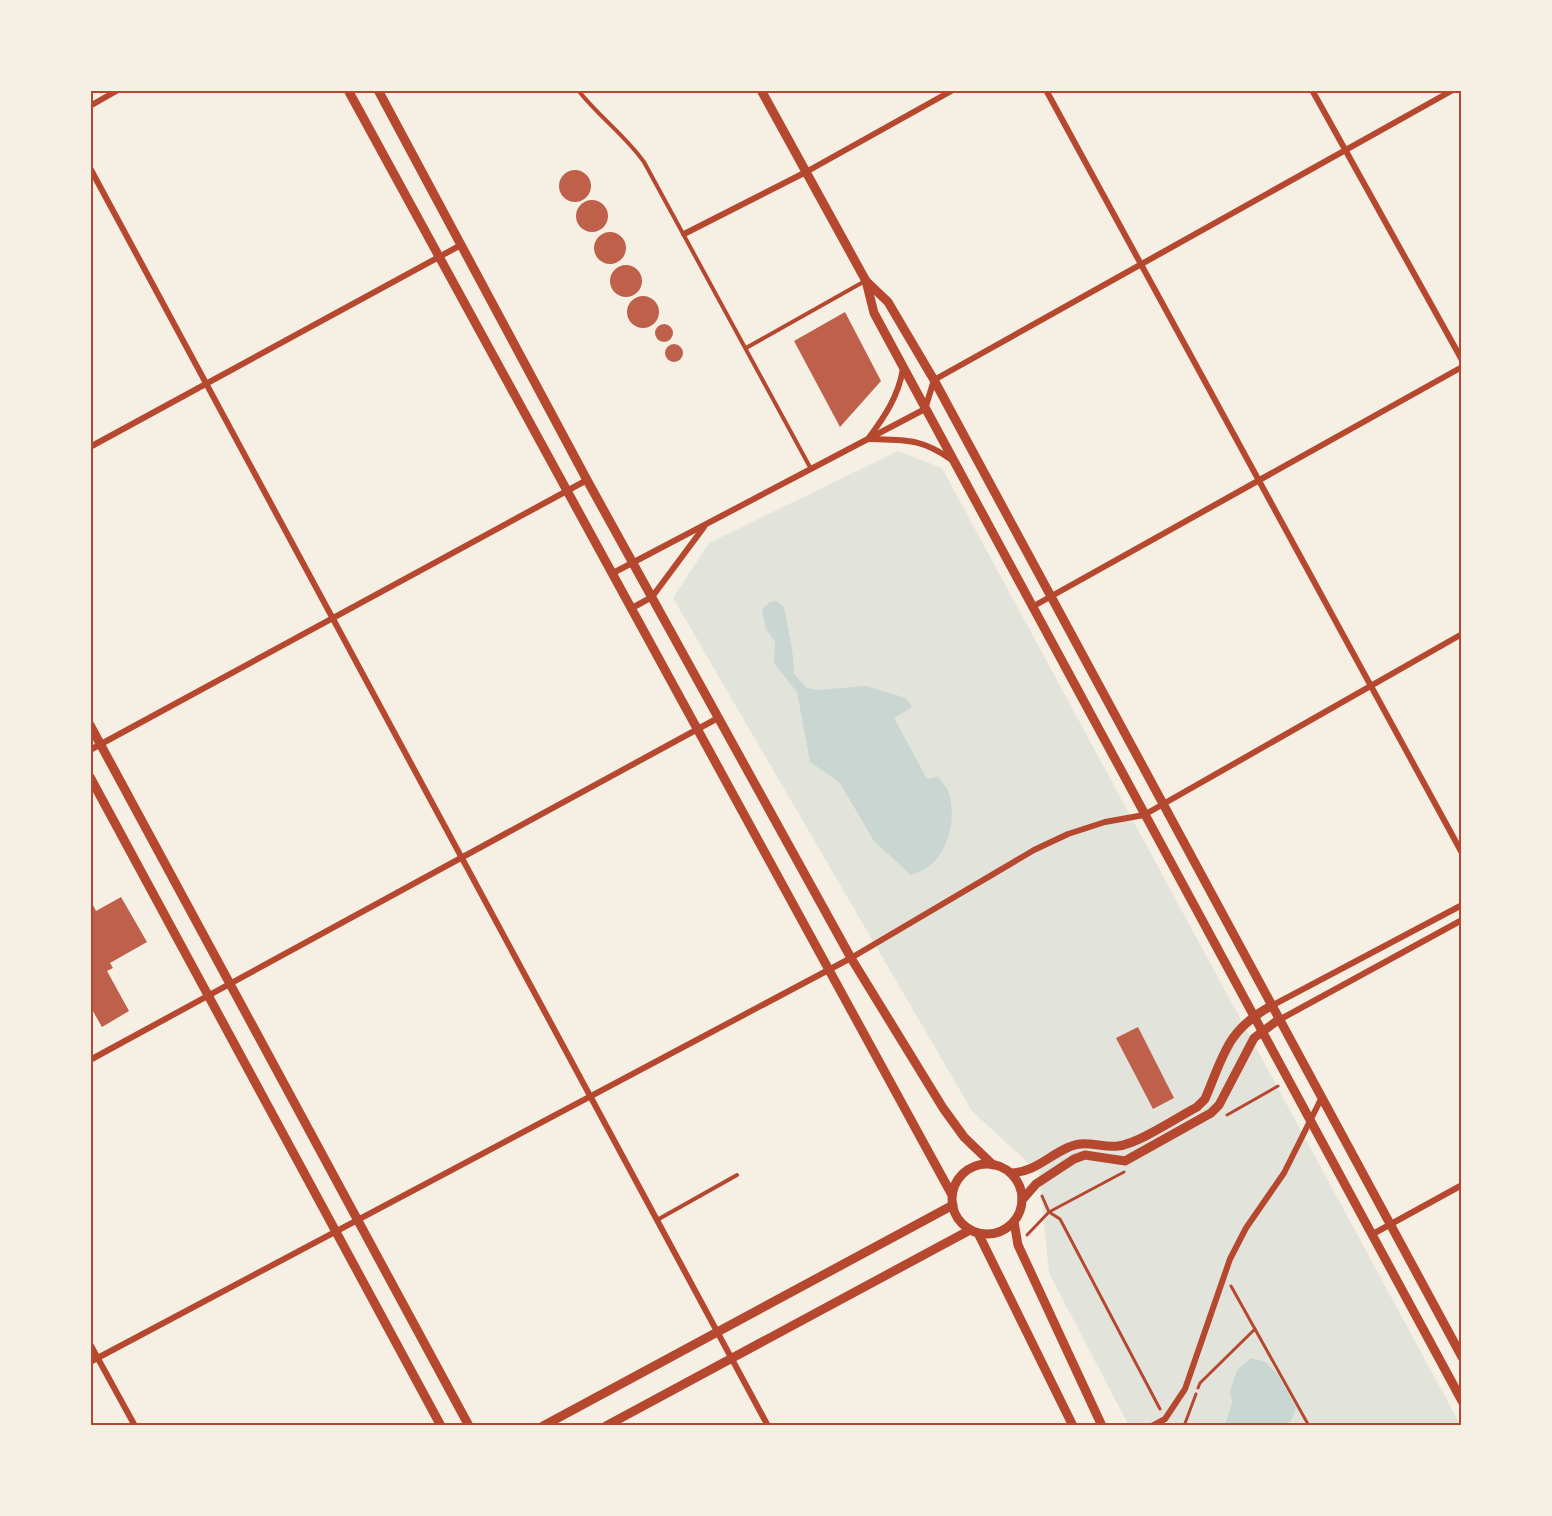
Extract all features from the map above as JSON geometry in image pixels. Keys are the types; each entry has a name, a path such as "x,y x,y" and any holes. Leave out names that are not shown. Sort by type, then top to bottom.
{"street":[{"path":"90,106 118,90"},
{"path":"348,90 952,1195"},
{"path":"378,90 633,563 851,958 943,1108 964,1137 993,1165"},
{"path":"761,90 866,281 874,313 903,368 1462,1401"},
{"path":"684,234 806,172 953,90"},
{"path":"1046,90 1462,853"},
{"path":"1312,90 1462,360"},
{"path":"613,573 926,409 934,381 1140,263 1453,90"},
{"path":"90,168 768,1426"},
{"path":"90,447 461,245"},
{"path":"866,281 888,302 934,381 1462,1357"},
{"path":"1032,607 1462,367"},
{"path":"868,439 889,410 899,391 903,368"},
{"path":"868,439 911,441 932,446 954,461"},
{"path":"90,750 588,480"},
{"path":"632,608 652,597 706,525"},
{"path":"90,1362 851,958 1068,834 1105,822 1144,815 1163,805 1462,634"},
{"path":"90,1060 718,718"},
{"path":"90,725 469,1426"},
{"path":"90,777 441,1426"},
{"path":"1073,1426 974,1232 962,1224 952,1205 952,1195 962,1175 982,1164 993,1165 1011,1173 1033,1169 1068,1147 1081,1143 1117,1146 1197,1107 1204,1099 1234,1033 1254,1015 1462,904"},
{"path":"1102,1426 1018,1245 1014,1222 1022,1200 1036,1184 1074,1159 1085,1155 1125,1161 1211,1113 1219,1105 1241,1058 1254,1038 1278,1020 1462,920"},
{"path":"1152,1426 1166,1419 1185,1389 1230,1259 1246,1228 1284,1173 1321,1099"},
{"path":"1011,1173 1021,1190 1022,1200"},
{"path":"1371,1235 1462,1185"},
{"path":"543,1426 952,1205"},
{"path":"606,1426 731,1358 974,1232 998,1233 1014,1222"},
{"path":"90,1344 135,1426"}],"lane":[{"path":"578,90 591,107 630,142 645,162 812,469"},
{"path":"746,348 866,281"},
{"path":"657,1221 737,1175"}],"path":[{"path":"1036,1184 1049,1212 1060,1219 1166,1419"},
{"path":"1224,1274 1309,1426"},
{"path":"1184,1426 1200,1383 1255,1329"}],"shaded area":[{"path":"898,451 942,468 1461,1426 1129,1426 1049,1273 1039,1173 972,1111 673,598 709,543"},
{"path":"777,601 784,607 794,674 807,688 818,690 866,686 906,698 912,707 894,718 927,779 938,777 948,791 952,818 946,843 940,854 923,870 911,875 874,841 840,783 810,762 797,692 774,663 775,641 766,629 762,609 770,602"},
{"path":"1251,1358 1266,1362 1278,1375 1296,1408 1291,1421 1282,1426 1225,1426 1232,1403 1230,1391 1237,1370"}],"building":[{"path":"575,170 586,175 591,186 586,197 575,202 564,197 559,186 564,175"},
{"path":"592,200 603,205 608,216 603,227 592,232 581,227 576,216 581,205"},
{"path":"610,232 621,237 626,248 621,259 610,264 599,259 594,248 599,237"},
{"path":"626,265 637,270 642,281 637,292 626,297 615,292 610,281 615,270"},
{"path":"643,296 654,301 659,312 654,323 643,328 632,323 627,312 632,301"},
{"path":"845,312 881,381 840,427 794,341"},
{"path":"664,324 670,327 673,333 670,339 664,342 658,339 655,333 658,327"},
{"path":"674,344 680,347 683,353 680,359 674,362 668,359 665,353 668,347"},
{"path":"121,897 147,942 110,963 113,968 107,971 129,1011 102,1027 90,1006 90,904 92,903 96,911"},
{"path":"1138,1027 1174,1098 1153,1109 1116,1038"}]}
